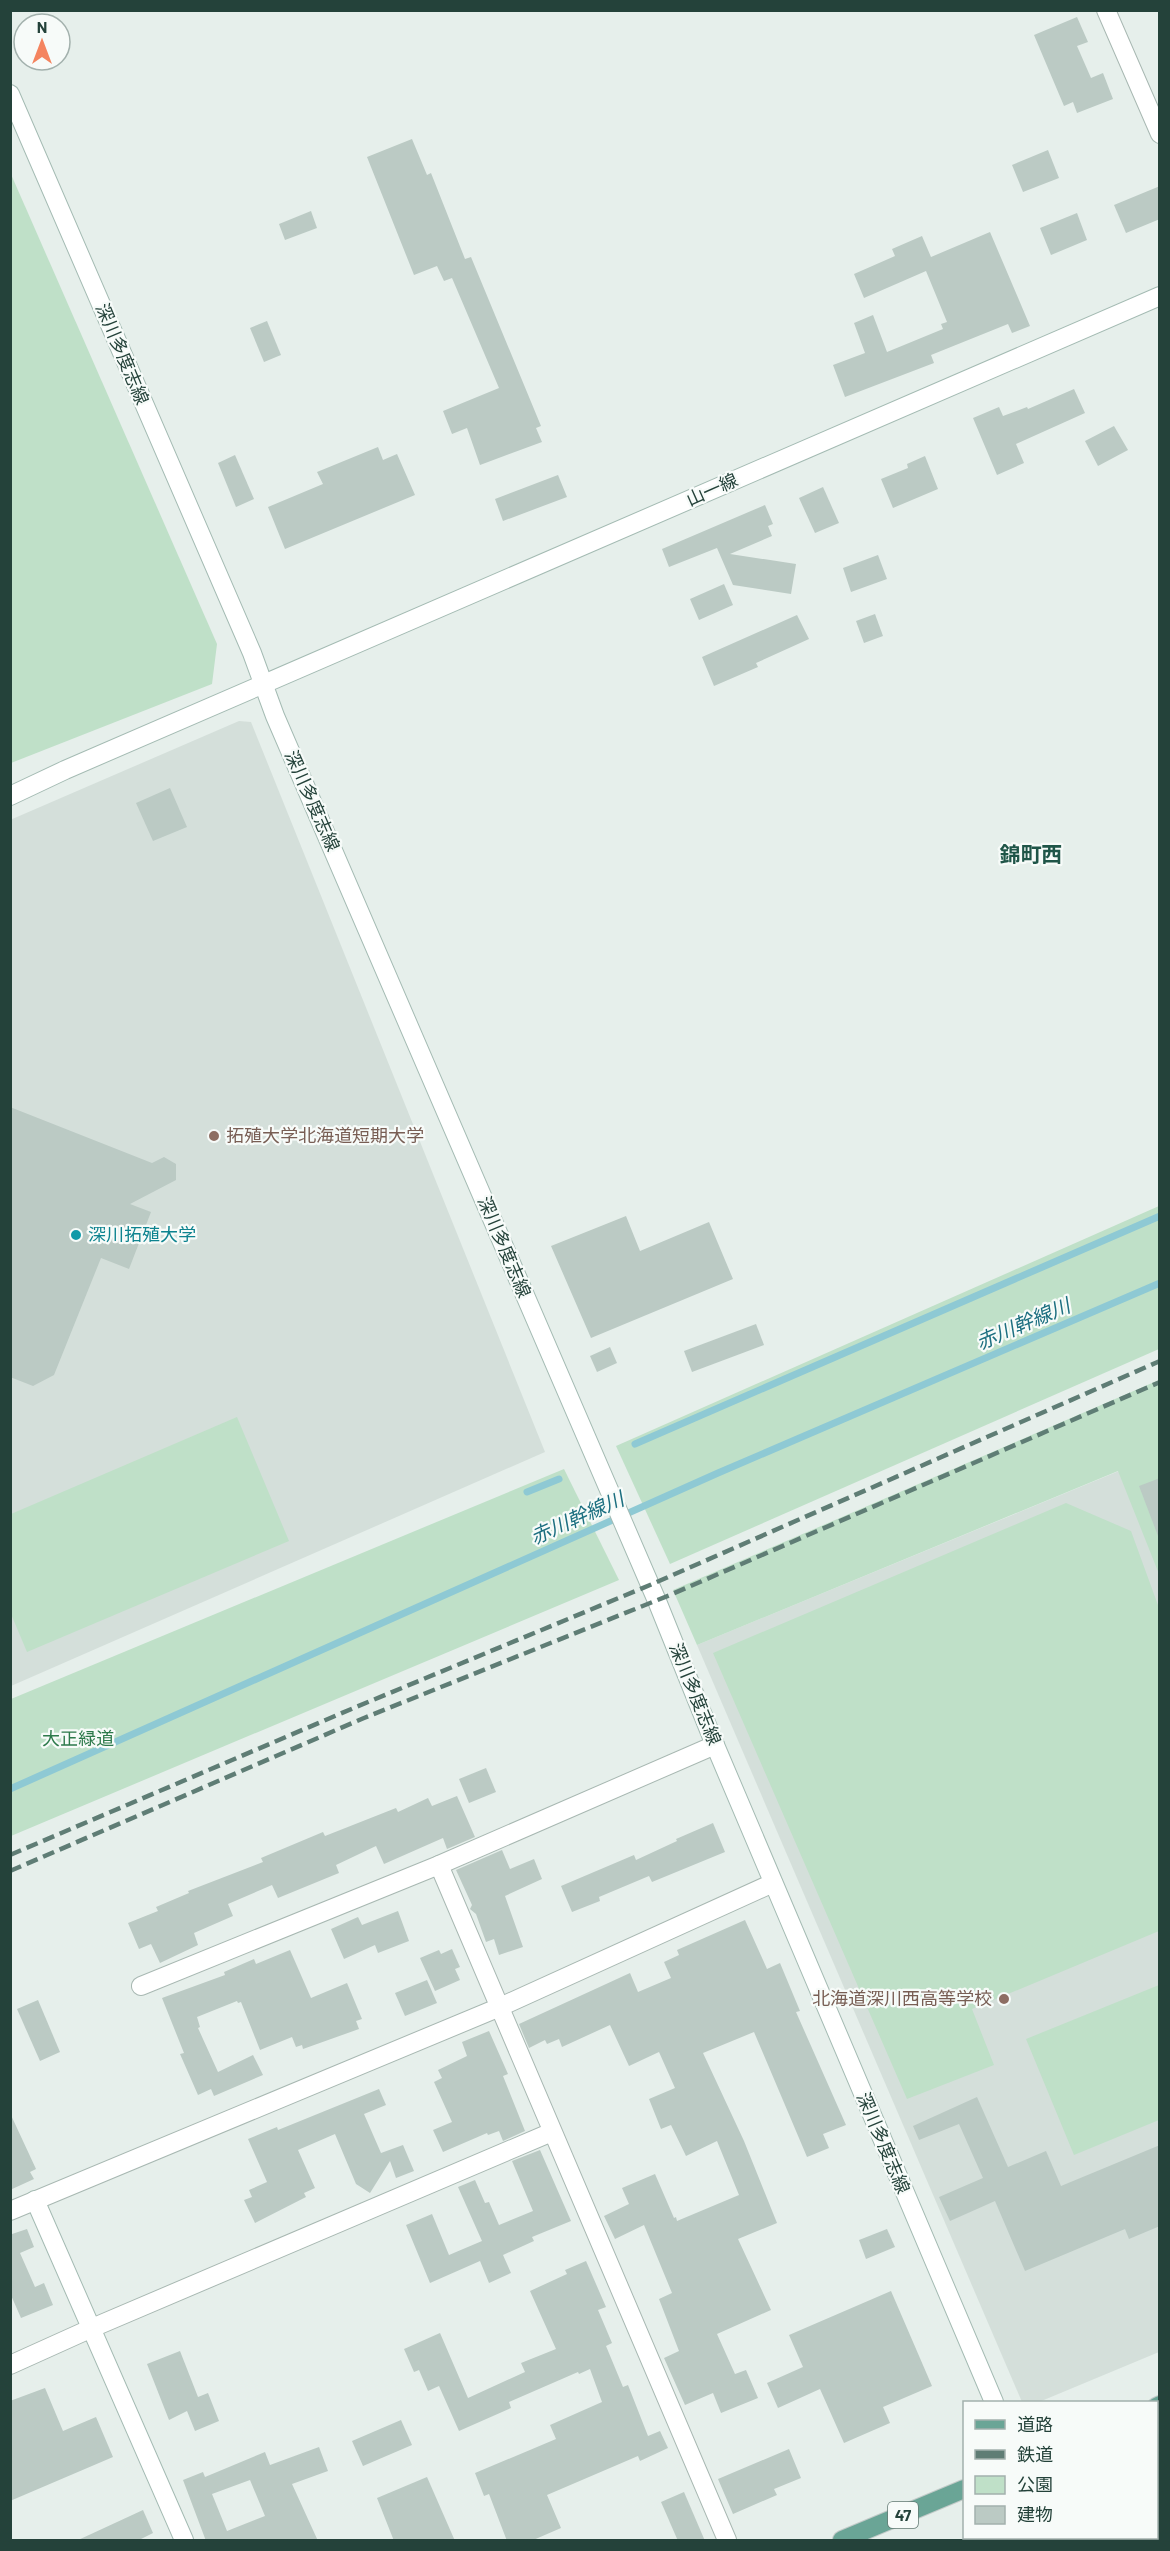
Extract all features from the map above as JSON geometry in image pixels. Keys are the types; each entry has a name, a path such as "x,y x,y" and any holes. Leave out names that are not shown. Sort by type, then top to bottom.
{"main road":[{"name":"47","path":"842,2541 963,2489"}],"street":[{"path":"1106,10 1160,134"},
{"name":"深川多度志線","path":"10,94 264,684 275,716 657,1601 715,1745 993,2401"},
{"name":"山一線","path":"10,796 1160,297"},
{"path":"141,1986 439,1865 715,1745"},
{"path":"439,1865 727,2541"},
{"path":"10,2211 500,2007 773,1883"},
{"path":"10,2365 552,2132"},
{"path":"35,2200 184,2541"}],"shaded area":[{"name":"拓殖大学北海道短期大学","path":"239,721 251,722 545,1452 11,1686 10,820"},
{"name":"北海道深川西高等学校","path":"1119,1471 1160,1574 1159,2352 1041,2401 1022,2401 697,1645"}],"green space":[{"path":"10,172 217,644 212,684 11,763"},
{"path":"1159,1206 1159,1349 670,1564 616,1446"},
{"path":"1159,1380 1159,1574 1118,1471 697,1645 673,1590"},
{"path":"237,1417 289,1541 27,1652 11,1614 11,1514"},
{"name":"大正緑道","path":"564,1469 619,1580 11,1836 11,1699"},
{"name":"北海道深川西高等学校","path":"1066,1503 1131,1531 1159,1608 1159,1931 972,2009 994,2065 907,2099 713,1653"},
{"path":"1159,1985 1159,2120 1074,2155 1026,2039"}],"building":[{"path":"1077,17 1088,42 1077,46 1091,78 1103,73 1113,99 1077,113 1073,102 1064,106 1034,35"},
{"path":"412,139 427,175 431,173 465,259 471,257 541,426 536,428 542,442 480,465 467,428 452,434 443,411 499,388 452,278 444,281 437,266 414,275 367,157"},
{"path":"1048,150 1059,178 1023,192 1012,165"},
{"path":"1160,186 1160,219 1126,233 1114,205"},
{"path":"311,211 317,228 285,240 279,224"},
{"path":"1077,213 1087,240 1051,255 1040,228"},
{"path":"990,232 1030,326 1012,333 1008,324 931,355 934,363 845,397 833,365 865,353 854,323 873,315 887,352 943,329 941,324 947,322 926,271 864,298 854,274 895,256 892,249 922,236 931,257"},
{"path":"267,321 281,355 264,362 250,328"},
{"path":"1074,389 1085,413 1016,444 1024,463 997,475 973,418 999,407 1003,416 1027,407 1028,409"},
{"path":"1114,426 1128,450 1098,466 1085,441"},
{"path":"378,447 383,460 397,454 415,495 285,549 268,507 323,484 317,472"},
{"path":"235,455 254,499 236,507 218,463"},
{"path":"925,456 938,489 893,508 881,479 908,468 907,464"},
{"path":"558,475 567,497 503,521 495,499"},
{"path":"823,487 839,523 815,533 799,498"},
{"path":"765,505 773,524 768,526 772,536 730,554 796,564 791,594 733,585 717,548 669,567 662,549"},
{"path":"878,555 887,579 851,592 843,568"},
{"path":"724,584 733,605 699,620 690,599"},
{"path":"875,614 883,636 864,643 856,621"},
{"path":"797,615 809,639 756,663 758,667 714,686 702,657"},
{"path":"170,788 187,827 153,841 136,803"},
{"name":"深川拓殖大学","path":"10,1107 152,1163 164,1157 176,1164 176,1180 130,1204 151,1212 129,1269 101,1258 54,1375 33,1386 10,1377"},
{"path":"626,1216 640,1251 709,1222 733,1279 591,1338 551,1246"},
{"path":"756,1324 764,1345 692,1372 684,1351"},
{"path":"610,1347 617,1363 597,1372 590,1356"},
{"path":"1160,1478 1160,1536 1158,1536 1139,1486"},
{"path":"486,1768 496,1792 469,1803 459,1779"},
{"path":"457,1796 475,1837 447,1849 443,1838 384,1864 376,1846 336,1865 339,1873 278,1898 272,1885 228,1904 233,1916 194,1933 198,1945 160,1963 151,1944 139,1949 128,1923 158,1911 156,1907 189,1893 188,1891 263,1862 261,1858 323,1832 325,1836 396,1808 398,1812 428,1798 432,1806"},
{"path":"713,1823 725,1852 652,1882 649,1876 599,1897 600,1901 572,1912 561,1886 634,1855 636,1860"},
{"path":"502,1850 510,1869 534,1859 542,1879 505,1896 523,1947 499,1955 494,1939 486,1942 476,1914 470,1909 472,1905 456,1870"},
{"path":"398,1911 409,1941 378,1953 375,1945 344,1959 331,1929 358,1917 362,1925"},
{"path":"745,1920 767,1969 780,1963 800,2011 796,2012 846,2125 823,2134 829,2148 807,2157 754,2032 703,2053 744,2141 777,2223 738,2239 771,2310 717,2334 735,2374 746,2370 758,2398 721,2413 713,2393 685,2405 664,2358 679,2351 659,2299 672,2293 644,2225 615,2239 604,2216 629,2204 622,2188 655,2174 677,2221 739,2195 717,2141 686,2156 671,2125 661,2129 649,2099 675,2088 659,2052 629,2066 610,2025 562,2047 559,2039 547,2044 545,2040 529,2048 519,2024 630,1973 638,1992 671,1978 664,1962 679,1955 677,1950"},
{"path":"452,1949 460,1967 455,1969 460,1980 435,1991 420,1958 439,1950 441,1954"},
{"path":"290,1950 311,1998 347,1983 362,2019 356,2021 359,2029 303,2049 302,2045 296,2047 292,2037 260,2050 241,2002 237,2001 197,2017 200,2027 198,2028 218,2072 253,2055 263,2075 214,2096 211,2089 198,2095 180,2054 184,2053 162,1998 225,1975 224,1972 254,1959 256,1964"},
{"path":"427,1980 437,2003 405,2016 395,1993"},
{"path":"38,2000 60,2052 40,2061 17,2009"},
{"path":"489,2031 508,2074 503,2076 525,2131 503,2141 499,2131 488,2135 487,2133 443,2152 433,2130 452,2122 434,2082 442,2078 438,2070 467,2056 462,2042"},
{"path":"379,2089 386,2105 364,2114 381,2153 403,2145 414,2171 396,2178 390,2161 370,2193 356,2184 335,2134 298,2150 315,2188 304,2193 306,2197 255,2223 244,2200 252,2197 249,2190 267,2182 248,2139 277,2127 278,2130"},
{"path":"977,2097 1008,2167 1046,2151 1061,2186 1160,2145 1160,2226 1129,2239 1125,2229 1025,2271 995,2201 950,2221 939,2197 983,2178 959,2124 919,2140 913,2126"},
{"path":"10,2113 36,2169 30,2172 34,2179 10,2190"},
{"path":"540,2150 571,2221 532,2237 534,2241 503,2255 511,2273 489,2283 480,2261 430,2283 406,2225 432,2214 449,2255 482,2241 458,2187 475,2180 485,2203 489,2202 499,2225 533,2211 512,2161"},
{"path":"27,2229 34,2247 20,2253 35,2287 44,2283 53,2305 21,2318 10,2293 10,2231 12,2234"},
{"path":"887,2229 895,2247 866,2259 859,2240"},
{"path":"586,2261 606,2307 598,2310 612,2343 606,2346 623,2387 628,2385 648,2436 660,2431 668,2448 640,2461 638,2456 547,2495 561,2528 531,2541 507,2541 489,2494 484,2496 475,2473 556,2439 550,2425 602,2402 590,2369 509,2402 511,2408 459,2431 439,2386 428,2391 419,2370 414,2372 404,2349 440,2333 468,2398 525,2372 521,2363 556,2349 530,2291 567,2274 565,2270"},
{"path":"891,2291 932,2386 883,2407 890,2423 844,2443 820,2389 778,2408 767,2383 803,2367 789,2335"},
{"path":"180,2351 198,2397 208,2393 219,2421 195,2431 187,2411 169,2420 147,2364"},
{"path":"45,2388 63,2431 96,2417 113,2457 10,2501 10,2401"},
{"path":"401,2420 412,2445 363,2466 352,2441"},
{"path":"319,2447 328,2471 292,2484 318,2541 206,2541 183,2480 203,2472 205,2477 265,2452 270,2465","holes":["250,2480 265,2516 227,2531 212,2494"]},
{"path":"789,2449 801,2478 774,2489 777,2495 733,2514 718,2479"},
{"path":"427,2477 455,2541 394,2541 377,2498"},
{"path":"684,2492 705,2541 678,2541 661,2502"},
{"path":"143,2510 153,2533 137,2541 76,2541"}],"waterway":[{"path":"635,1444 1160,1216"},
{"name":"赤川幹線川","path":"10,1789 718,1473 1160,1283"},
{"path":"527,1492 559,1479"}],"railway":[{"path":"10,1855 356,1707 650,1585 1160,1361"},
{"path":"10,1871 364,1718 670,1595 1160,1382"}],"place":[{"name":"拓殖大学北海道短期大学","path":"214,1136"},
{"name":"深川拓殖大学","path":"76,1235"},
{"name":"北海道深川西高等学校","path":"1004,1999"}],"district":[{"name":"錦町西","path":"1031,855"}]}
